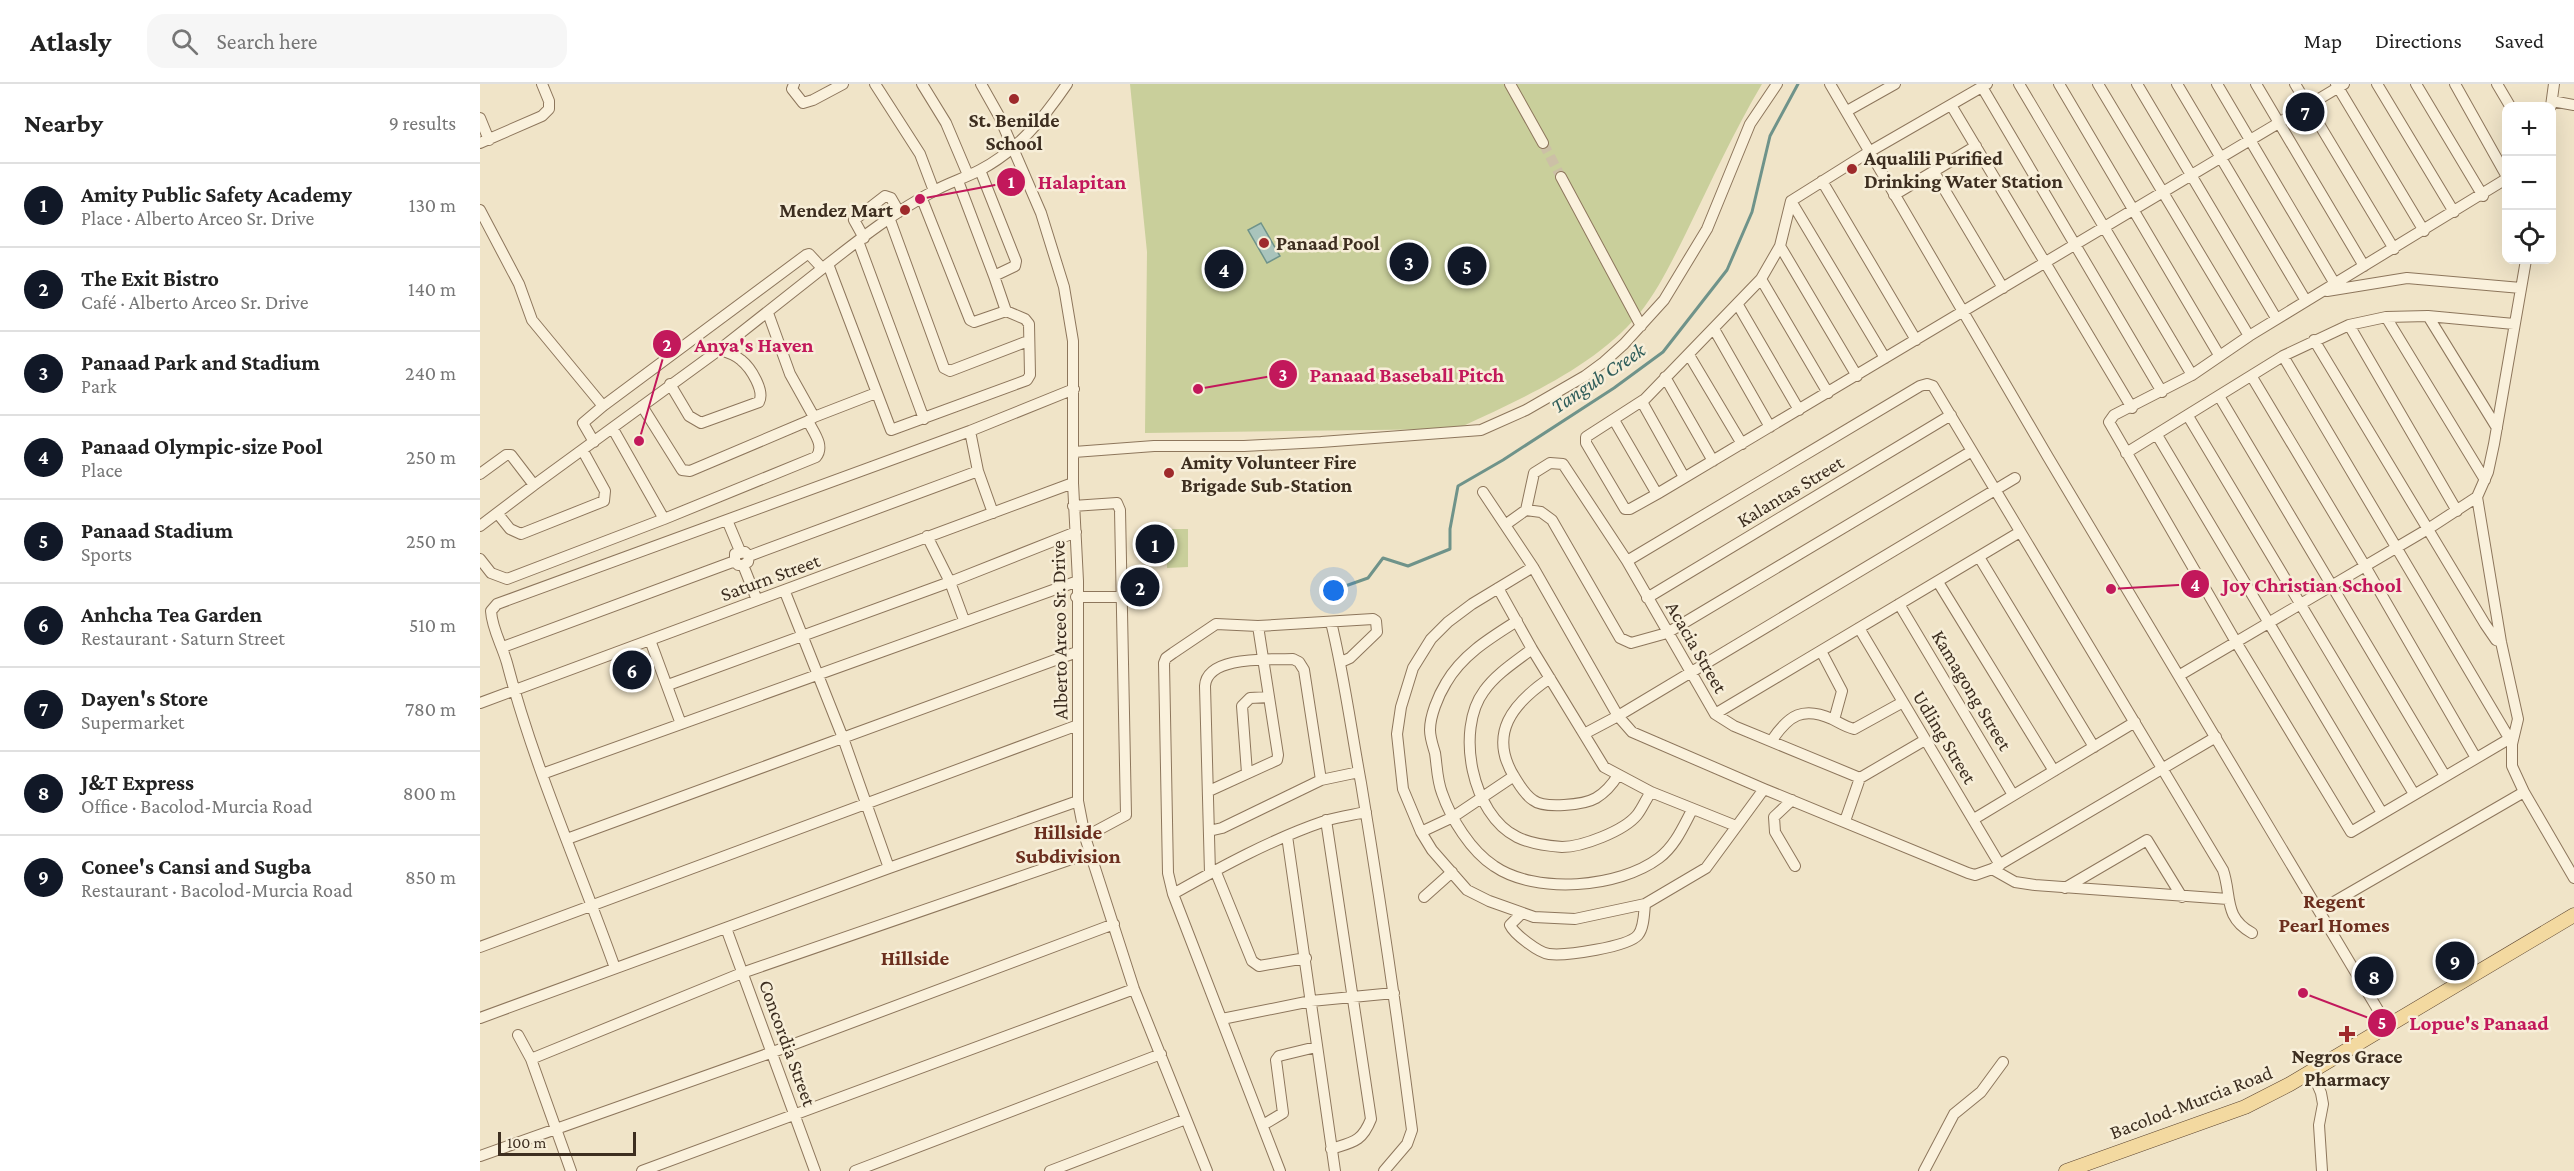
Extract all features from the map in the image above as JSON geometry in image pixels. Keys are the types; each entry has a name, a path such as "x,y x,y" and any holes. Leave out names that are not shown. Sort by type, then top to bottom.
{"main road":[{"name":"Bacolod-Murcia Road","path":"2066,1171 2245,1107 2312,1072 2574,915"}],"street":[{"path":"480,118 485,141 542,116 549,109 549,101 542,84"},
{"path":"794,84 792,89 802,103 813,100 843,84"},
{"path":"875,84 920,154 934,191"},
{"path":"922,84 946,123 968,175"},
{"name":"Alberto Arceo Sr. Drive","path":"981,84 1014,149 1041,213 1064,287 1073,341 1078,801 1085,837 1134,988 1207,1171"},
{"path":"480,526 719,350 825,266 899,212 934,191 980,170 1014,149 1046,116 1067,84"},
{"path":"1510,84 1543,143"},
{"path":"1074,452 1154,446 1310,443 1480,430 1526,410 1585,376 1624,344 1664,300 1707,230 1750,124 1777,84"},
{"path":"1830,84 2387,1025"},
{"path":"1847,111 1895,84"},
{"path":"2019,84 2192,375"},
{"path":"2059,84 2219,354"},
{"path":"2098,84 2249,336"},
{"path":"2137,84 2276,318"},
{"path":"2177,84 2306,301"},
{"path":"2217,84 2336,284"},
{"path":"2256,84 2364,266"},
{"path":"2295,84 2394,249"},
{"path":"2377,84 2454,212"},
{"path":"2416,84 2483,195"},
{"path":"2455,84 2502,170"},
{"path":"2497,84 2508,102"},
{"path":"2551,102 2554,84"},
{"path":"2162,392 2076,244 1984,86 1869,152 1791,201 1780,246 1761,279 1642,402 1586,437 1586,443 1625,509 1630,509 1857,376 1885,358 1964,312 2045,262 2076,244 2105,226 2134,211 2339,85 2424,231"},
{"path":"2556,104 2574,105"},
{"path":"1951,105 2132,408"},
{"path":"1894,195 1976,146"},
{"path":"980,170 1016,261 1016,266 994,276"},
{"path":"1934,172 2003,288"},
{"path":"1561,177 1641,326"},
{"path":"2502,180 2483,195 2424,231 2276,318 2219,354 2192,375 2114,416 2109,422 2236,642 2351,832 2511,737"},
{"path":"594,442 583,423 809,254 825,266 891,430 1027,380 1030,375 1028,340 1030,330 1027,321 1006,310 958,181"},
{"path":"1822,181 1916,340"},
{"path":"899,212 891,198 885,196 855,220 924,419"},
{"path":"922,199 970,320 974,322 1006,310"},
{"path":"1791,201 1885,358"},
{"path":"480,210 519,284 532,320 603,406"},
{"path":"890,220 944,368 950,371 1028,340"},
{"path":"1780,246 1857,376"},
{"path":"2180,675 2428,529 2477,497 2485,480 2497,428 2525,264"},
{"path":"2324,291 2408,278 2521,288"},
{"path":"1761,279 1828,393"},
{"path":"1738,305 1799,410"},
{"path":"480,559 491,573 507,579 816,458 820,452 820,446 811,419 790,375 768,313"},
{"path":"2126,453 2283,356 2349,325 2386,317 2428,316 2514,324"},
{"path":"2428,316 2497,428"},
{"path":"2386,317 2485,480"},
{"path":"2349,325 2457,511"},
{"path":"1714,329 1770,426"},
{"path":"2314,340 2485,624 2496,640 2501,642"},
{"path":"670,384 689,416 701,423 759,402 762,397 761,390 743,361 730,352 719,350"},
{"path":"1689,355 1742,444"},
{"path":"2283,356 2511,737"},
{"path":"1665,377 1713,461"},
{"path":"2252,377 2476,758"},
{"path":"1627,561 1920,386 1927,384 1933,386 2223,870 2228,884 2230,909 2241,927 2252,933"},
{"path":"615,968 542,774 502,646 492,623 491,611 497,604 970,431 1074,389"},
{"path":"642,406 681,470 690,471 876,393"},
{"path":"2219,396 2445,776"},
{"path":"1642,402 1684,477"},
{"name":"Kalantas Street","path":"1647,598 1951,415"},
{"path":"2188,416 2414,794"},
{"path":"1614,420 1657,494"},
{"path":"613,429 664,519"},
{"path":"970,431 978,471 993,513"},
{"path":"2157,435 2382,813"},
{"path":"498,514 510,529 520,534 604,501 605,490 583,451"},
{"path":"1504,525 1526,510 1541,512 1552,520 1620,638 1631,643 1667,633 1972,451"},
{"path":"480,474 506,455 510,455 534,485"},
{"name":"Acacia Street","path":"1526,510 1534,473 1550,463 1560,463 1627,561 1715,714 1734,726 1860,778"},
{"path":"502,646 978,471"},
{"path":"1584,734 1618,716 2015,478"},
{"name":"Saturn Street","path":"480,703 757,600 785,592 927,536 1073,483"},
{"path":"1483,492 1533,567 1618,716 1632,732 1968,873 1976,875 1996,867 2216,737"},
{"path":"2477,497 2501,642 2518,718 2511,737 2512,766 2524,792 2574,878"},
{"path":"1073,506 1117,503 1119,505 1126,815 1085,837"},
{"path":"727,520 757,600"},
{"path":"668,685 950,582 1076,532"},
{"path":"1715,714 2020,532"},
{"path":"927,536 950,582 964,620"},
{"path":"1979,557 2094,747"},
{"path":"1533,567 1448,622 1431,639 1413,668 1404,697 1397,734 1403,789 1421,832 1432,850 1467,890 1489,902 1534,917 1575,919 1645,904 1706,868 1764,789"},
{"path":"542,774 1077,581"},
{"path":"1938,582 2054,771"},
{"path":"1498,588 1532,649 1604,767 1651,792 1736,826"},
{"path":"785,592 816,675 843,738 889,867"},
{"path":"1077,597 1122,597"},
{"name":"Kamagong Street","path":"1899,604 2013,795"},
{"path":"1280,1171 1173,894 1168,873 1164,663 1173,652 1216,624 1258,626 1372,619 1377,625 1377,632 1364,647 1341,662"},
{"path":"1517,621 1480,644 1446,682 1437,703 1430,730 1440,784 1453,817 1472,845 1493,866 1521,880 1579,884 1618,876 1659,858 1677,839 1692,810"},
{"path":"1331,622 1341,662 1366,812 1412,1130 1407,1144 1384,1171"},
{"path":"1209,791 1276,760 1278,755 1258,626"},
{"name":"Udling Street","path":"1860,628 1974,819 1996,867"},
{"path":"650,640 681,724"},
{"path":"1532,649 1497,676 1483,692 1473,710 1469,747 1472,770 1482,797 1498,822 1516,837 1563,847 1611,833 1636,817 1651,792"},
{"path":"1821,651 1842,691 1834,720"},
{"path":"567,839 1077,652"},
{"path":"1306,958 1259,966 1252,961 1213,871 1209,831 1206,681 1224,663 1293,659 1299,662 1304,670 1321,780"},
{"path":"1550,678 1527,694 1514,710 1505,729 1504,746 1508,764 1514,776 1534,802 1554,805 1594,800 1609,789 1618,775"},
{"path":"1246,774 1242,706 1250,698 1269,697"},
{"path":"1772,740 1783,724 1797,715 1809,712 1854,729 1903,702"},
{"path":"1974,819 2135,722"},
{"path":"480,947 1078,725"},
{"path":"1845,821 1860,778 1925,740"},
{"path":"1209,831 1222,828 1321,780 1359,772"},
{"path":"1421,832 1453,817 1514,776"},
{"path":"2320,910 2524,792"},
{"path":"1792,800 1774,818 1773,826 1796,866"},
{"path":"480,1018 889,867 1078,801"},
{"path":"1173,894 1213,871 1287,836 1326,820 1366,812"},
{"path":"1326,820 1371,1119 1367,1131 1358,1141 1331,1149"},
{"path":"1287,836 1335,1171"},
{"path":"2064,888 2146,840 2150,842 2182,897"},
{"path":"531,1059 742,973 1089,853"},
{"path":"1996,867 2015,882 2064,888 2228,899"},
{"path":"1424,897 1452,872"},
{"path":"1522,913 1510,924 1513,932 1547,954 1571,954 1632,941 1641,931 1645,904"},
{"path":"480,1156 773,1052 1114,924"},
{"name":"Concordia Street","path":"726,928 815,1171"},
{"path":"642,1171 1134,988"},
{"path":"1222,1019 1311,1001 1394,993"},
{"path":"518,1035 531,1059 571,1171"},
{"path":"1263,1125 1283,1113 1276,1060 1279,1056 1316,1047"},
{"path":"855,1171 1161,1054"},
{"path":"1924,1171 1957,1110 1981,1092 2003,1062"},
{"path":"2312,1072 2323,1104 2319,1125 2322,1171"},
{"path":"1050,1171 1186,1119"}],"green space":[{"path":"1130,84 1762,84 1732,138 1671,263 1646,304 1621,333 1601,350 1557,379 1487,415 1452,429 1145,433 1147,252"},
{"path":"1166,529 1188,529 1188,567 1167,568"}],"water":[{"name":"Panaad Pool","path":"1261,223 1280,256 1267,263 1248,230"}],"waterway":[{"name":"Tangub Creek","path":"1334,590 1368,578 1383,558 1408,566 1450,549 1450,529 1458,486 1503,460 1614,388 1663,352 1727,270 1752,212 1770,136 1798,84"}],"tunnel":[{"path":"1543,143 1561,177"}],"place":[{"name":"St. Benilde School","path":"1014,99"},
{"name":"Dayen's Store","path":"2305,112"},
{"name":"Aqualili Purified Drinking Water Station","path":"1852,169"},
{"name":"Halapitan","path":"920,199"},
{"name":"Mendez Mart","path":"905,210"},
{"name":"Panaad Pool","path":"1264,243"},
{"name":"Panaad Park and Stadium","path":"1409,262"},
{"name":"Panaad Stadium","path":"1467,266"},
{"name":"Panaad Olympic-size Pool","path":"1224,269"},
{"name":"Panaad Baseball Pitch","path":"1198,389"},
{"name":"Anya's Haven","path":"639,441"},
{"name":"Amity Volunteer Fire Brigade Sub-Station","path":"1169,473"},
{"name":"Amity Public Safety Academy","path":"1155,544"},
{"name":"The Exit Bistro","path":"1140,587"},
{"name":"Joy Christian School","path":"2111,589"},
{"name":"Anhcha Tea Garden","path":"632,670"},
{"name":"Conee's Cansi and Sugba","path":"2455,961"},
{"name":"J&T Express","path":"2374,976"},
{"name":"Lopue's Panaad","path":"2303,993"},
{"name":"Negros Grace Pharmacy","path":"2347,1034"}],"district":[{"name":"Hillside Subdivision","path":"1068,844"},
{"name":"Regent Pearl Homes","path":"2334,913"},
{"name":"Hillside","path":"915,958"}]}
